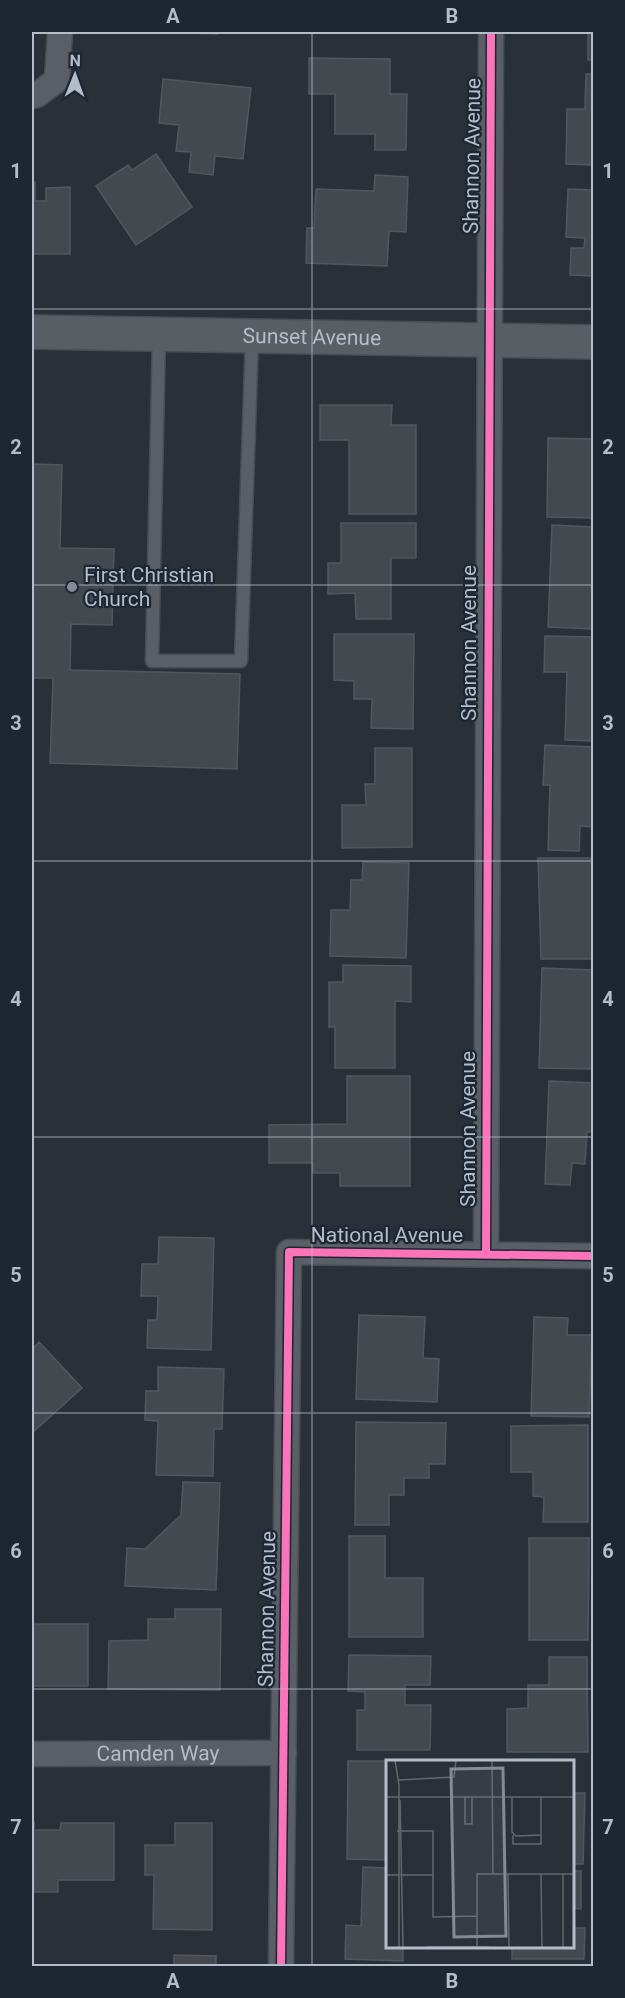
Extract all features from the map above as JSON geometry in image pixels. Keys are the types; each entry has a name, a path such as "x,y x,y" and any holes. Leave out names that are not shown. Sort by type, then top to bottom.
{"main road":[{"name":"Sunset Avenue","path":"32,332 594,342"}],"street":[{"path":"34,95 57,80 60,32"},
{"name":"Shannon Avenue","path":"486,1254 491,32"},
{"name":"Shannon Avenue","path":"281,1966 289,1252"},
{"name":"National Avenue","path":"289,1252 594,1256"},
{"name":"Camden Way","path":"32,1754 284,1753"}],"lane":[{"path":"159,335 152,661 241,661 252,336"}],"building":[{"path":"149,32 217,32 217,34"},
{"path":"588,32 594,32 594,60 588,60"},
{"path":"309,58 390,59 390,94 407,94 406,150 375,150 375,134 335,134 335,94 309,94"},
{"path":"586,74 594,74 594,165 566,164 567,109 585,109"},
{"path":"163,79 251,88 243,159 215,156 213,175 189,172 191,152 176,151 179,125 159,123"},
{"path":"156,154 192,207 136,245 96,186 128,165 132,170"},
{"path":"375,175 408,177 406,232 389,231 387,266 306,263 307,228 314,228 316,189 374,191"},
{"path":"32,182 35,182 35,201 46,201 46,188 70,187 70,254 32,254"},
{"path":"568,189 594,190 594,276 570,275 571,248 584,248 585,238 566,237"},
{"path":"320,405 392,405 391,425 416,425 416,514 349,514 349,440 320,440"},
{"path":"548,438 594,439 594,518 547,517"},
{"name":"First Christian Church","path":"32,464 62,465 60,548 114,549 112,625 71,624 70,670 240,674 237,769 50,763 53,678 32,678"},
{"path":"341,523 416,523 416,558 391,558 391,619 356,619 355,593 328,594 328,563 341,563"},
{"path":"552,525 594,527 594,629 548,627"},
{"path":"334,634 414,634 413,729 371,728 372,699 354,699 354,681 334,680"},
{"path":"545,636 594,637 594,741 565,740 567,672 544,672"},
{"path":"545,745 594,747 594,827 580,826 579,851 548,850 550,785 543,785"},
{"path":"375,748 412,748 412,847 342,848 342,805 366,805 365,784 375,784"},
{"path":"538,858 594,858 594,959 541,959"},
{"path":"363,862 409,863 406,958 330,956 331,910 350,910 351,880 362,880"},
{"path":"343,965 411,966 411,1002 395,1001 395,1068 335,1068 335,1027 329,1027 329,982 343,982"},
{"path":"542,968 594,970 594,1069 539,1068"},
{"path":"347,1076 410,1076 410,1186 340,1186 340,1173 313,1173 313,1163 269,1163 269,1125 347,1124"},
{"path":"549,1081 594,1083 594,1132 587,1132 585,1164 572,1163 570,1185 545,1184"},
{"path":"159,1237 214,1238 211,1350 147,1348 148,1320 157,1320 158,1296 141,1296 142,1264 158,1264"},
{"path":"359,1315 425,1317 423,1358 439,1359 437,1402 356,1399"},
{"path":"534,1317 568,1318 567,1335 592,1335 589,1417 531,1416"},
{"path":"39,1342 82,1388 32,1433 32,1349"},
{"path":"158,1367 224,1369 222,1429 214,1429 213,1476 156,1475 158,1421 145,1420 146,1391 158,1391"},
{"path":"356,1422 446,1423 445,1464 429,1464 429,1478 404,1478 404,1495 389,1495 389,1525 355,1525"},
{"path":"588,1425 588,1522 543,1522 544,1497 533,1496 533,1472 511,1472 511,1426"},
{"path":"183,1482 220,1483 216,1590 125,1586 127,1548 145,1549 181,1515"},
{"path":"349,1536 385,1536 385,1578 423,1578 423,1637 349,1637"},
{"path":"529,1538 589,1538 588,1640 529,1640"},
{"path":"175,1609 221,1609 220,1690 108,1689 109,1641 148,1640 148,1619 175,1619"},
{"path":"32,1624 88,1624 88,1686 32,1686"},
{"path":"349,1655 431,1656 430,1685 405,1685 405,1705 431,1705 430,1750 357,1750 357,1710 365,1710 365,1692 348,1691"},
{"path":"549,1657 587,1657 588,1752 507,1752 507,1709 528,1708 528,1685 549,1685"},
{"path":"348,1761 386,1761 386,1860 347,1859"},
{"path":"574,1793 585,1793 583,1864 574,1864"},
{"path":"32,1822 34,1822 34,1830 60,1830 61,1823 114,1823 114,1880 58,1880 58,1892 34,1892"},
{"path":"175,1823 212,1823 212,1930 153,1929 154,1875 145,1875 145,1845 175,1845"},
{"path":"363,1867 386,1868 386,1947 403,1947 403,1961 345,1959 346,1925 361,1926"},
{"path":"574,1871 581,1871 581,1909 574,1908"},
{"path":"574,1928 585,1928 584,1959 512,1959 512,1947 574,1947"},
{"path":"174,1955 216,1956 216,1966 174,1966"}],"cycle path":[{"path":"486,1254 491,32"},
{"path":"281,1966 289,1252 594,1256"}],"place":[{"name":"First Christian Church","path":"72,587"}]}
